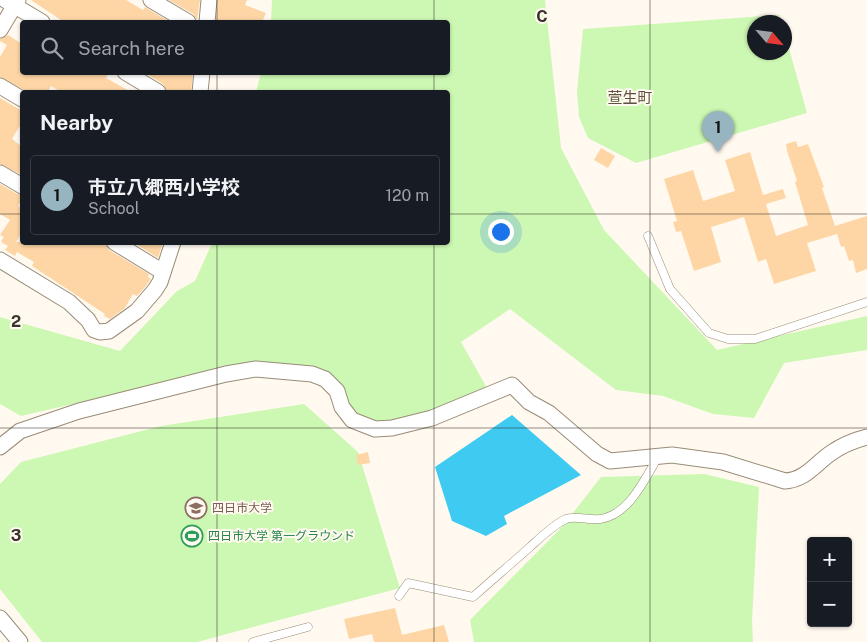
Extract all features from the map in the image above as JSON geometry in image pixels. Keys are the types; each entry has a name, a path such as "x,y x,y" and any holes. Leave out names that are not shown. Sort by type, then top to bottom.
{"street":[{"path":"151,0 185,20"},
{"path":"207,20 209,0"},
{"path":"0,30 12,2 39,20"},
{"path":"130,75 155,90"},
{"path":"200,90 202,75"},
{"path":"0,86 20,98"},
{"path":"0,172 20,185"},
{"path":"119,245 163,272"},
{"path":"3,265 69,302 88,320 94,330 100,332 109,331 137,311 155,290 160,282 172,245"},
{"path":"0,446 20,431 79,411 226,374 256,369 312,374 325,379 337,391 342,407 352,420 375,430 392,428 432,418 512,386 529,402 549,413 597,454 610,461 672,455 723,462 785,482 792,481 808,473 830,453 867,437"},
{"path":"0,618 20,642"}],"lane":[{"path":"648,236 670,289 709,333 728,339 756,339 867,302"},
{"path":"399,596 408,583 473,597 552,528 568,518 596,520 613,516 623,508 640,487 659,456"},
{"path":"254,642 308,627"}],"green space":[{"path":"272,0 545,0 561,148 604,230 717,350 867,316 867,350 784,363 754,418 713,414 663,396 616,390 510,309 461,342 487,388 424,415 380,422 355,413 348,405 343,388 332,375 314,366 256,362 21,416 0,404 0,317 120,351 177,291 195,281 211,245 450,245 450,90 257,90 260,75 450,75 450,20 271,20"},
{"path":"747,17 747,60 792,59 807,113 636,163 588,138 579,117 577,92 583,29"},
{"name":"四日市大学 第一グラウンド","path":"304,404 358,452 400,588 197,642 42,642 0,589 0,484 21,462 161,426"},
{"path":"704,474 759,487 752,621 753,642 474,642 470,620 562,527 601,477"}],"water":[{"path":"512,415 581,475 504,516 507,524 486,536 452,521 435,467"}],"building":[{"path":"31,0 126,0 143,10 145,7 167,20 61,20"},
{"path":"169,0 200,0 197,20 193,14"},
{"path":"218,0 247,0 245,5 266,13 263,20 216,20"},
{"path":"8,35 20,43 20,75 108,75 106,78 127,90 58,90 51,86 49,90 24,90 0,77 0,57 7,45 0,41 0,39"},
{"path":"149,75 193,75 191,90 166,90 163,84"},
{"path":"0,98 20,110 20,125 12,139 20,145 20,174 0,164"},
{"path":"796,141 798,147 808,144 824,187 822,188 835,226 867,216 867,269 856,273 853,260 849,261 844,246 841,247 837,234 807,243 816,271 774,284 766,259 758,262 744,217 711,227 721,262 694,271 681,231 676,232 673,222 677,221 664,179 693,170 703,201 735,191 725,160 750,152 763,195 783,189 786,198 766,204 776,236 808,225 786,144"},
{"path":"601,148 615,156 608,168 594,160"},
{"path":"0,184 20,195 18,206 20,208 20,235 16,242 20,242 20,245 106,245 109,250 149,274 148,277 151,279 137,296 133,294 125,308 110,319 32,266 34,262 17,252 15,256 5,250 8,246 1,242 3,242 1,241 4,237 0,235 10,220 0,214"},
{"path":"138,245 162,245 158,258"},
{"path":"368,452 370,463 358,465 356,455"},
{"path":"395,608 402,635 444,625 449,642 374,642 372,634 349,639 344,619"}],"place":[{"name":"市立八郷西小学校","path":"718,152"},
{"name":"四日市大学","path":"196,508"},
{"name":"四日市大学 第一グラウンド","path":"192,536"}],"district":[{"name":"萱生町","path":"630,97"}]}
